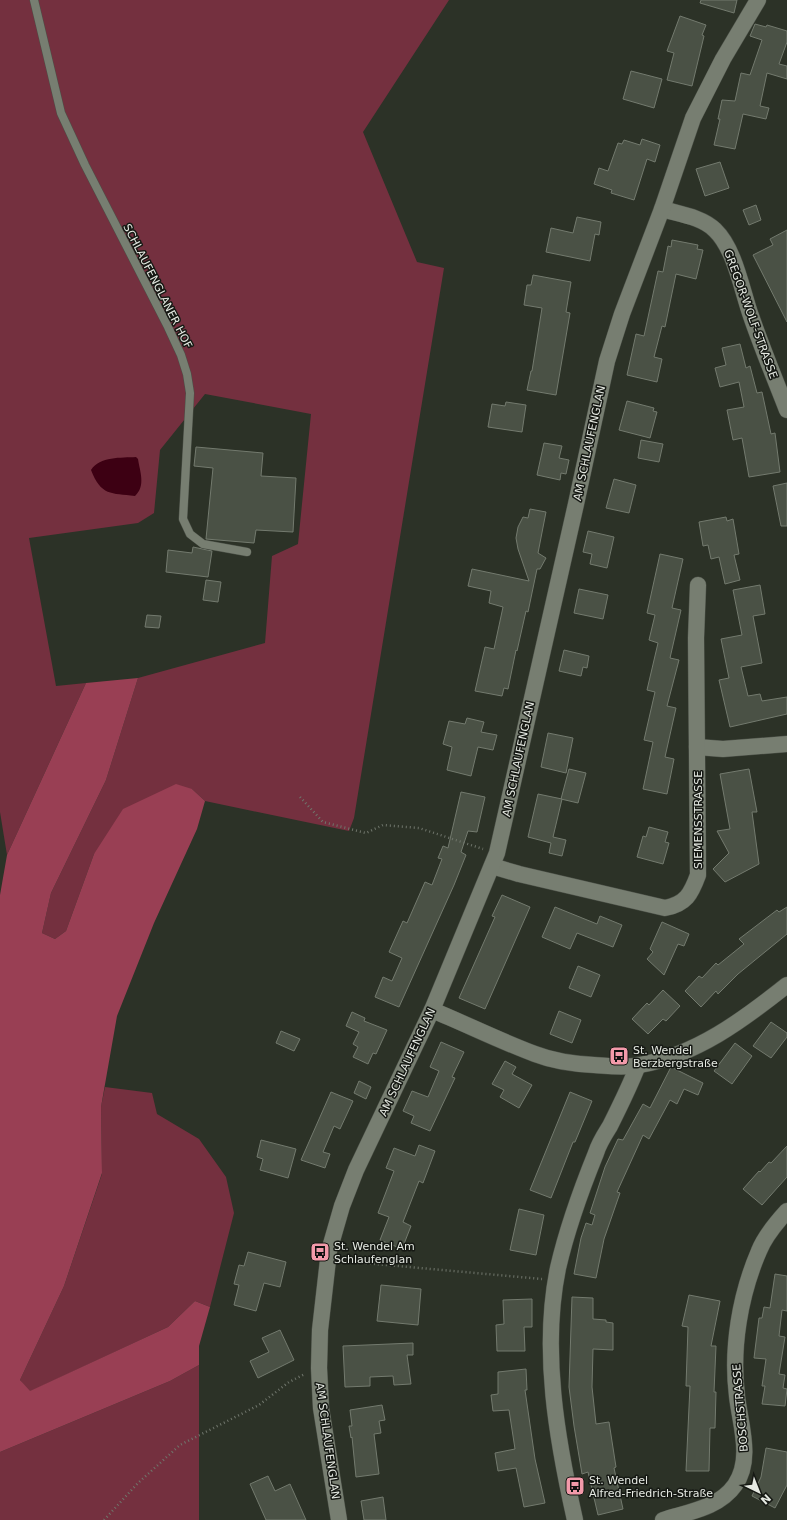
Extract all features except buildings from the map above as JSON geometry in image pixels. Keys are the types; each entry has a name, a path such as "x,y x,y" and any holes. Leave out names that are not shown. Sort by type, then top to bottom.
{"street":[{"name":"AM SCHLAUFENGLAN","path":"339,1520 322,1408 319,1368 320,1330 328,1260 342,1206 356,1170 432,1010 495,860 607,361 622,314 662,209 693,118 723,59 758,0"},
{"name":"GREGOR-WOLF-STRASSE","path":"662,209 700,220 715,230 725,242 738,275 750,315 787,410"},
{"name":"SIEMENSSTRASSE","path":"495,860 519,874 665,908 676,906 684,901 693,890 698,875 696,638 698,585"},
{"path":"697,747 723,749 787,744"},
{"path":"432,1010 536,1055 563,1062 620,1066 638,1065 681,1053 725,1032 787,985"},
{"path":"575,1520 565,1476 556,1420 552,1369 552,1312 556,1281 558,1268 573,1214 596,1151 631,1084 638,1065"},
{"name":"BOSCHSTRASSE","path":"663,1520 710,1506 723,1497 735,1485 742,1469 745,1451 737,1395 736,1360 739,1324 748,1282 760,1250 776,1223 787,1211"}],"lane":[{"name":"SCHLAUFENGLANER HOF","path":"34,0 61,113 85,165 168,327 181,355 187,374 190,393 183,519 190,534 203,544 248,552"}],"path":[{"path":"300,796 323,822 366,833 383,825 418,828 495,860"},
{"path":"328,1260 556,1281"},
{"path":"104,1520 138,1483 180,1444 259,1405 289,1382 319,1368"}],"shaded area":[{"path":"0,0 449,0 363,132 417,262 444,268 354,818 349,831 205,801 192,789 94,854 66,931 55,939 42,933 51,893 106,780 138,678 265,643 272,556 298,544 311,414 205,394 160,450 154,513 138,523 29,538 56,686 86,683 7,855 0,812"},
{"path":"136,457 138,459 141,474 141,483 135,496 108,492 99,485 91,470 95,465 105,460"},
{"path":"138,678 106,780 51,893 42,933 55,939 66,931 94,854 123,809 176,784 192,789 205,801 197,829 154,923 117,1016 101,1107 102,1173 64,1286 20,1380 30,1391 168,1327 195,1301 210,1307 199,1346 199,1365 170,1381 0,1452 0,895 7,855 86,683"},
{"path":"105,1087 152,1093 157,1114 199,1139 226,1177 234,1213 210,1307 195,1301 168,1327 29,1392 20,1380 64,1286 102,1174 101,1107"},
{"path":"199,1365 199,1520 0,1520 0,1452 170,1381"}],"place":[{"name":"St. Wendel Berzbergstraße","path":"619,1056"},
{"name":"St. Wendel Am Schlaufenglan","path":"320,1252"},
{"name":"St. Wendel Alfred-Friedrich-Straße","path":"575,1486"}]}
